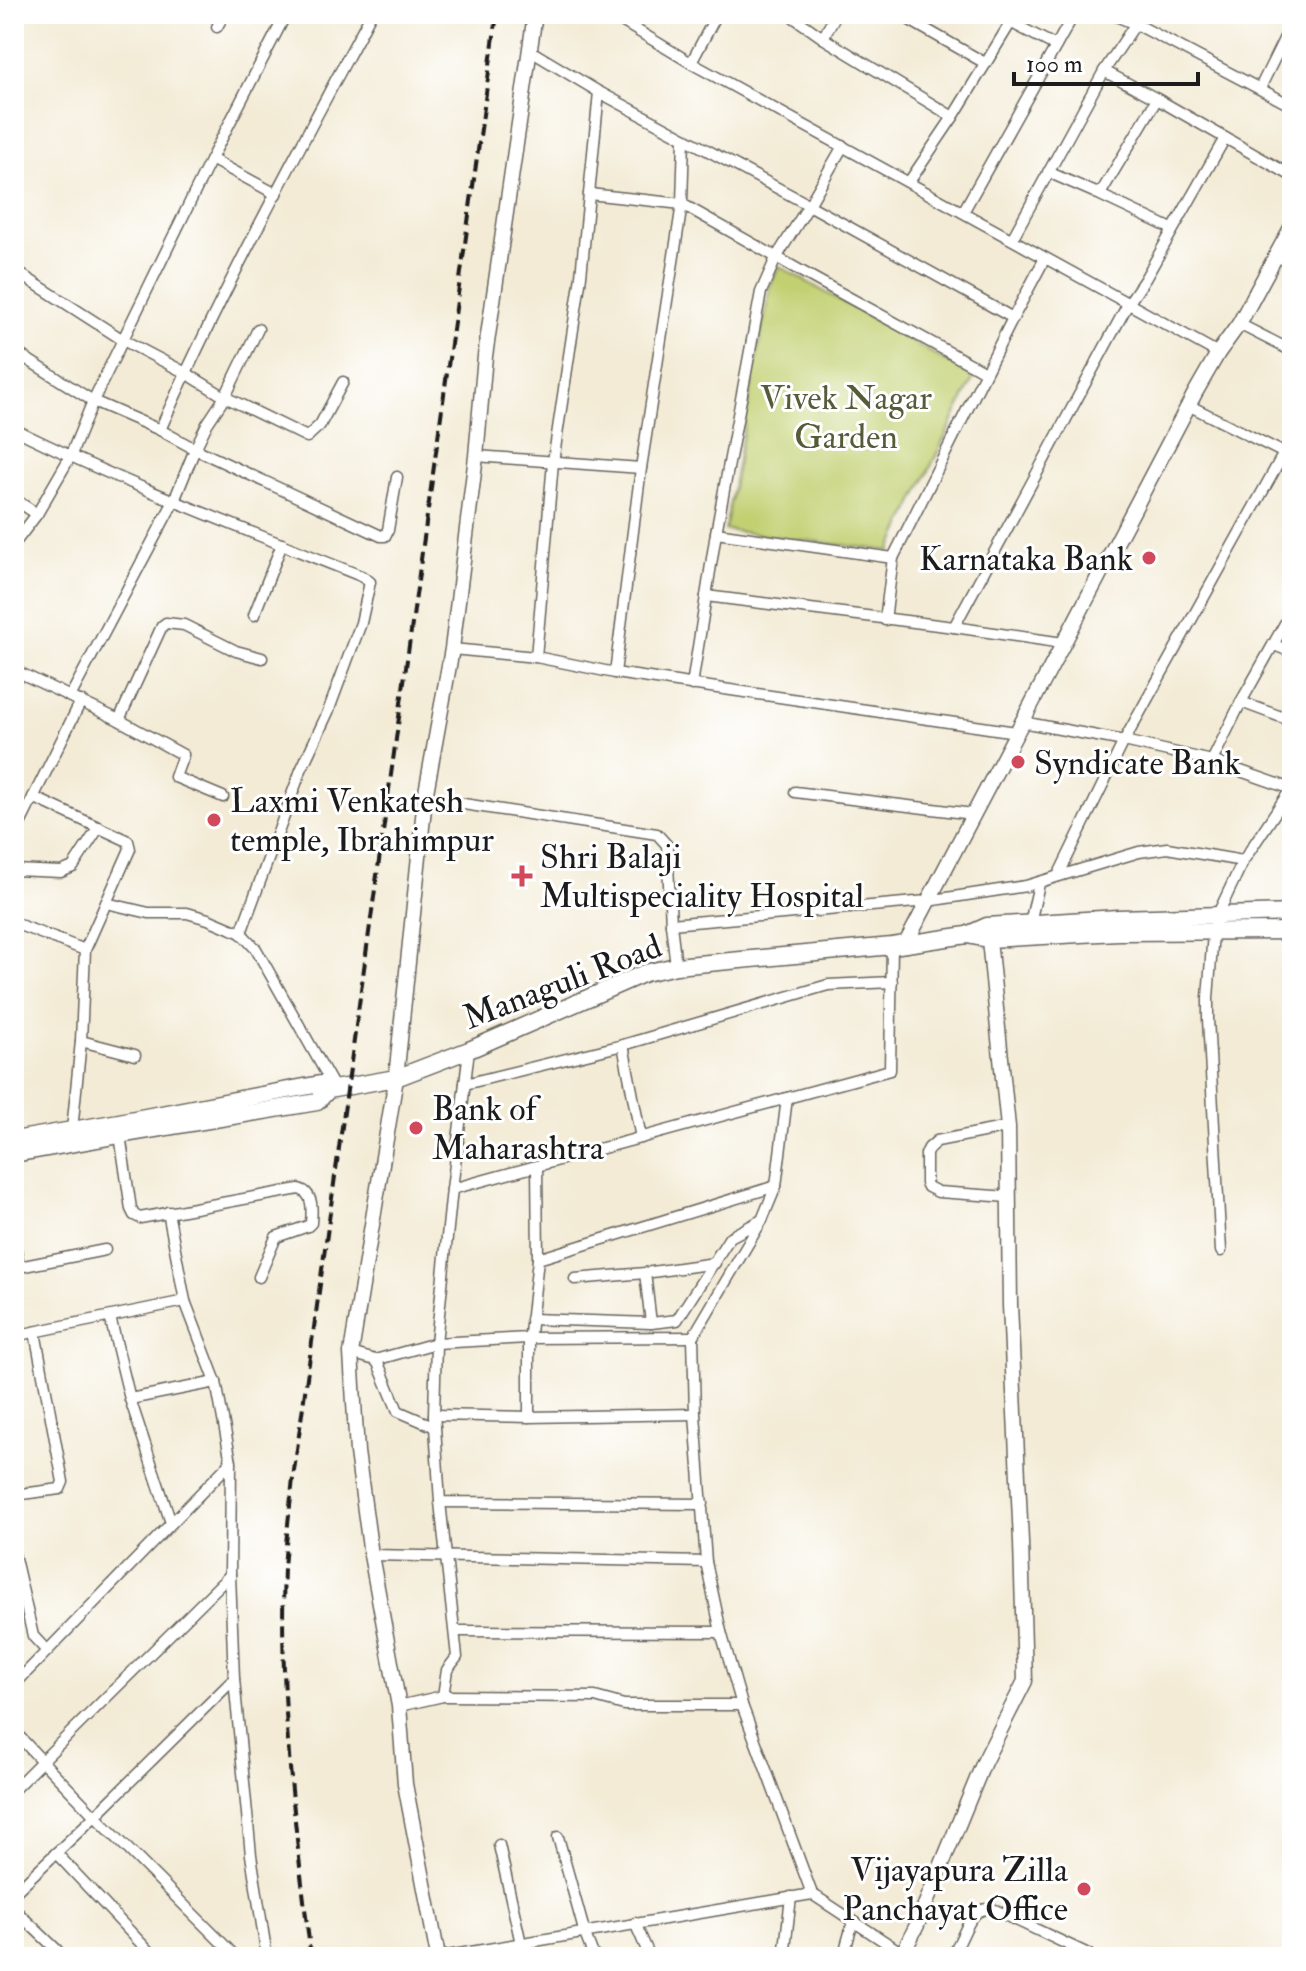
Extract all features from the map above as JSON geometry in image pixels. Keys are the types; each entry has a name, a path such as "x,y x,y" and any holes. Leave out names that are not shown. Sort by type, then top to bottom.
{"main road":[{"name":"Managuli Road","path":"14,1154 317,1102 332,1090 396,1078 469,1050 645,973 676,966 898,946 988,933 1118,932 1215,924 1292,913"},
{"name":"Managuli Road","path":"988,933 1030,923 1118,918 1292,931"},
{"name":"Managuli Road","path":"14,1140 315,1085 322,1084 332,1090"}],"street":[{"path":"217,27 224,14"},
{"path":"14,544 37,514 70,457 93,401 211,159 286,14"},
{"path":"160,430 276,194 371,14"},
{"path":"535,14 485,356 452,649 425,798 396,1078 351,1353 357,1452 371,1555 399,1706 405,1784 440,1957 812,1894"},
{"path":"610,14 691,63 1218,353"},
{"path":"691,63 717,14"},
{"path":"789,14 953,117"},
{"path":"823,38 836,14"},
{"path":"899,14 985,63"},
{"path":"995,14 1056,46"},
{"path":"963,212 1074,14"},
{"path":"1111,14 1139,19 1292,106"},
{"path":"1012,239 1104,71 1139,19"},
{"path":"909,182 1011,22"},
{"path":"1260,88 1292,23"},
{"path":"529,50 599,92 1013,318"},
{"path":"1104,71 1292,176"},
{"path":"536,657 553,462 581,276 599,92"},
{"path":"1096,193 1105,187 1157,99"},
{"path":"615,673 641,468 682,204 684,138"},
{"path":"954,627 1128,304 1225,138"},
{"path":"692,685 716,533 761,292 776,258 843,146"},
{"path":"211,159 276,194"},
{"path":"1048,172 1172,229"},
{"path":"589,194 682,204 985,372"},
{"path":"452,1189 890,1070 892,982 898,946 927,901 1188,405 1239,324 1292,226"},
{"path":"1275,255 1292,264"},
{"path":"885,620 893,558 1045,258"},
{"path":"14,270 123,340 225,397 307,437 320,425 343,382"},
{"path":"1239,324 1292,351"},
{"path":"70,697 174,501 207,424 225,397 258,329"},
{"path":"14,351 93,401 384,536 388,530 397,477"},
{"path":"1058,876 1124,741 1288,455 1188,405"},
{"path":"14,429 70,457 370,582 361,623 328,712 301,770 241,933"},
{"path":"476,456 641,468"},
{"path":"14,499 37,514"},
{"path":"716,533 893,558"},
{"path":"254,615 282,544"},
{"path":"706,596 1063,643"},
{"path":"1212,761 1292,611"},
{"path":"119,720 166,623 184,625 236,651 262,658"},
{"path":"1274,645 1292,652"},
{"path":"452,649 536,657 692,685 1124,741 1212,761 1291,789 1243,861 1215,924 1208,1019 1221,1251"},
{"path":"14,670 119,720 183,755 175,777 223,797"},
{"path":"14,836 81,701"},
{"path":"1241,702 1292,721"},
{"path":"795,792 973,814"},
{"path":"33,797 126,839 130,849 85,950 81,1041 72,1130"},
{"path":"425,798 657,834 667,845 676,966"},
{"path":"14,870 67,871 73,867 99,827"},
{"path":"671,924 927,901 1039,884 1158,848 1243,861"},
{"path":"1030,923 1039,884"},
{"path":"106,903 149,913 187,913 241,933 256,949 332,1090"},
{"path":"14,923 85,950"},
{"path":"902,1955 984,1762 1025,1681 1010,1305 1008,1127 988,933"},
{"path":"465,1084 623,1045 828,985 892,982"},
{"path":"81,1041 135,1055"},
{"path":"623,1045 641,1138"},
{"path":"443,1696 447,1670 457,1657 434,1415 436,1343 469,1050"},
{"path":"787,1098 776,1186 762,1220 693,1337 695,1414 706,1562 721,1632 742,1705 812,1894 902,1955 951,1955 958,1948 974,1914 986,1907 1088,1954"},
{"path":"1008,1127 937,1141 926,1154 926,1183 938,1192 1009,1197"},
{"path":"120,1135 131,1209 140,1218 299,1189 306,1191 311,1223 276,1237 259,1277"},
{"path":"529,1417 529,1338 538,1259 537,1166"},
{"path":"538,1259 776,1186"},
{"path":"168,1212 185,1301 216,1382 231,1462 230,1575 234,1679 251,1855 267,1957"},
{"path":"531,1319 651,1323 677,1320 730,1237 762,1220"},
{"path":"14,1239 17,1267 105,1250"},
{"path":"575,1279 715,1263"},
{"path":"645,1273 651,1323"},
{"path":"14,1336 185,1301"},
{"path":"110,1317 130,1399 171,1523"},
{"path":"14,1495 60,1489 63,1482 35,1332"},
{"path":"375,1360 436,1343 529,1338 693,1337"},
{"path":"351,1353 375,1360 380,1365 398,1411 435,1427"},
{"path":"130,1399 216,1382"},
{"path":"434,1415 695,1414"},
{"path":"14,1685 231,1462"},
{"path":"440,1502 703,1504"},
{"path":"14,1554 33,1636 47,1651"},
{"path":"371,1555 706,1562"},
{"path":"14,1789 230,1575"},
{"path":"455,1631 721,1632"},
{"path":"14,1893 234,1679"},
{"path":"399,1706 443,1696 595,1697 624,1705 742,1705"},
{"path":"14,1731 236,1957"},
{"path":"558,1837 594,1957"},
{"path":"499,1845 524,1957"},
{"path":"56,1853 154,1957"},
{"path":"784,1957 791,1897"},
{"path":"14,1909 57,1955"},
{"path":"843,1957 853,1922"},
{"path":"635,1923 650,1957"}],"green space":[{"name":"Vivek Nagar Garden","path":"779,266 974,377 890,551 725,530 770,287"}],"railway":[{"path":"311,1957 286,1715 283,1617 286,1546 497,14"}],"place":[{"name":"Karnataka Bank","path":"1149,558"},
{"name":"Syndicate Bank","path":"1018,762"},
{"name":"Laxmi Venkatesh temple, Ibrahimpur","path":"214,820"},
{"name":"Shri Balaji Multispeciality Hospital","path":"522,876"},
{"name":"Bank of Maharashtra","path":"416,1128"},
{"name":"Vijayapura Zilla Panchayat Office","path":"1084,1889"}]}
